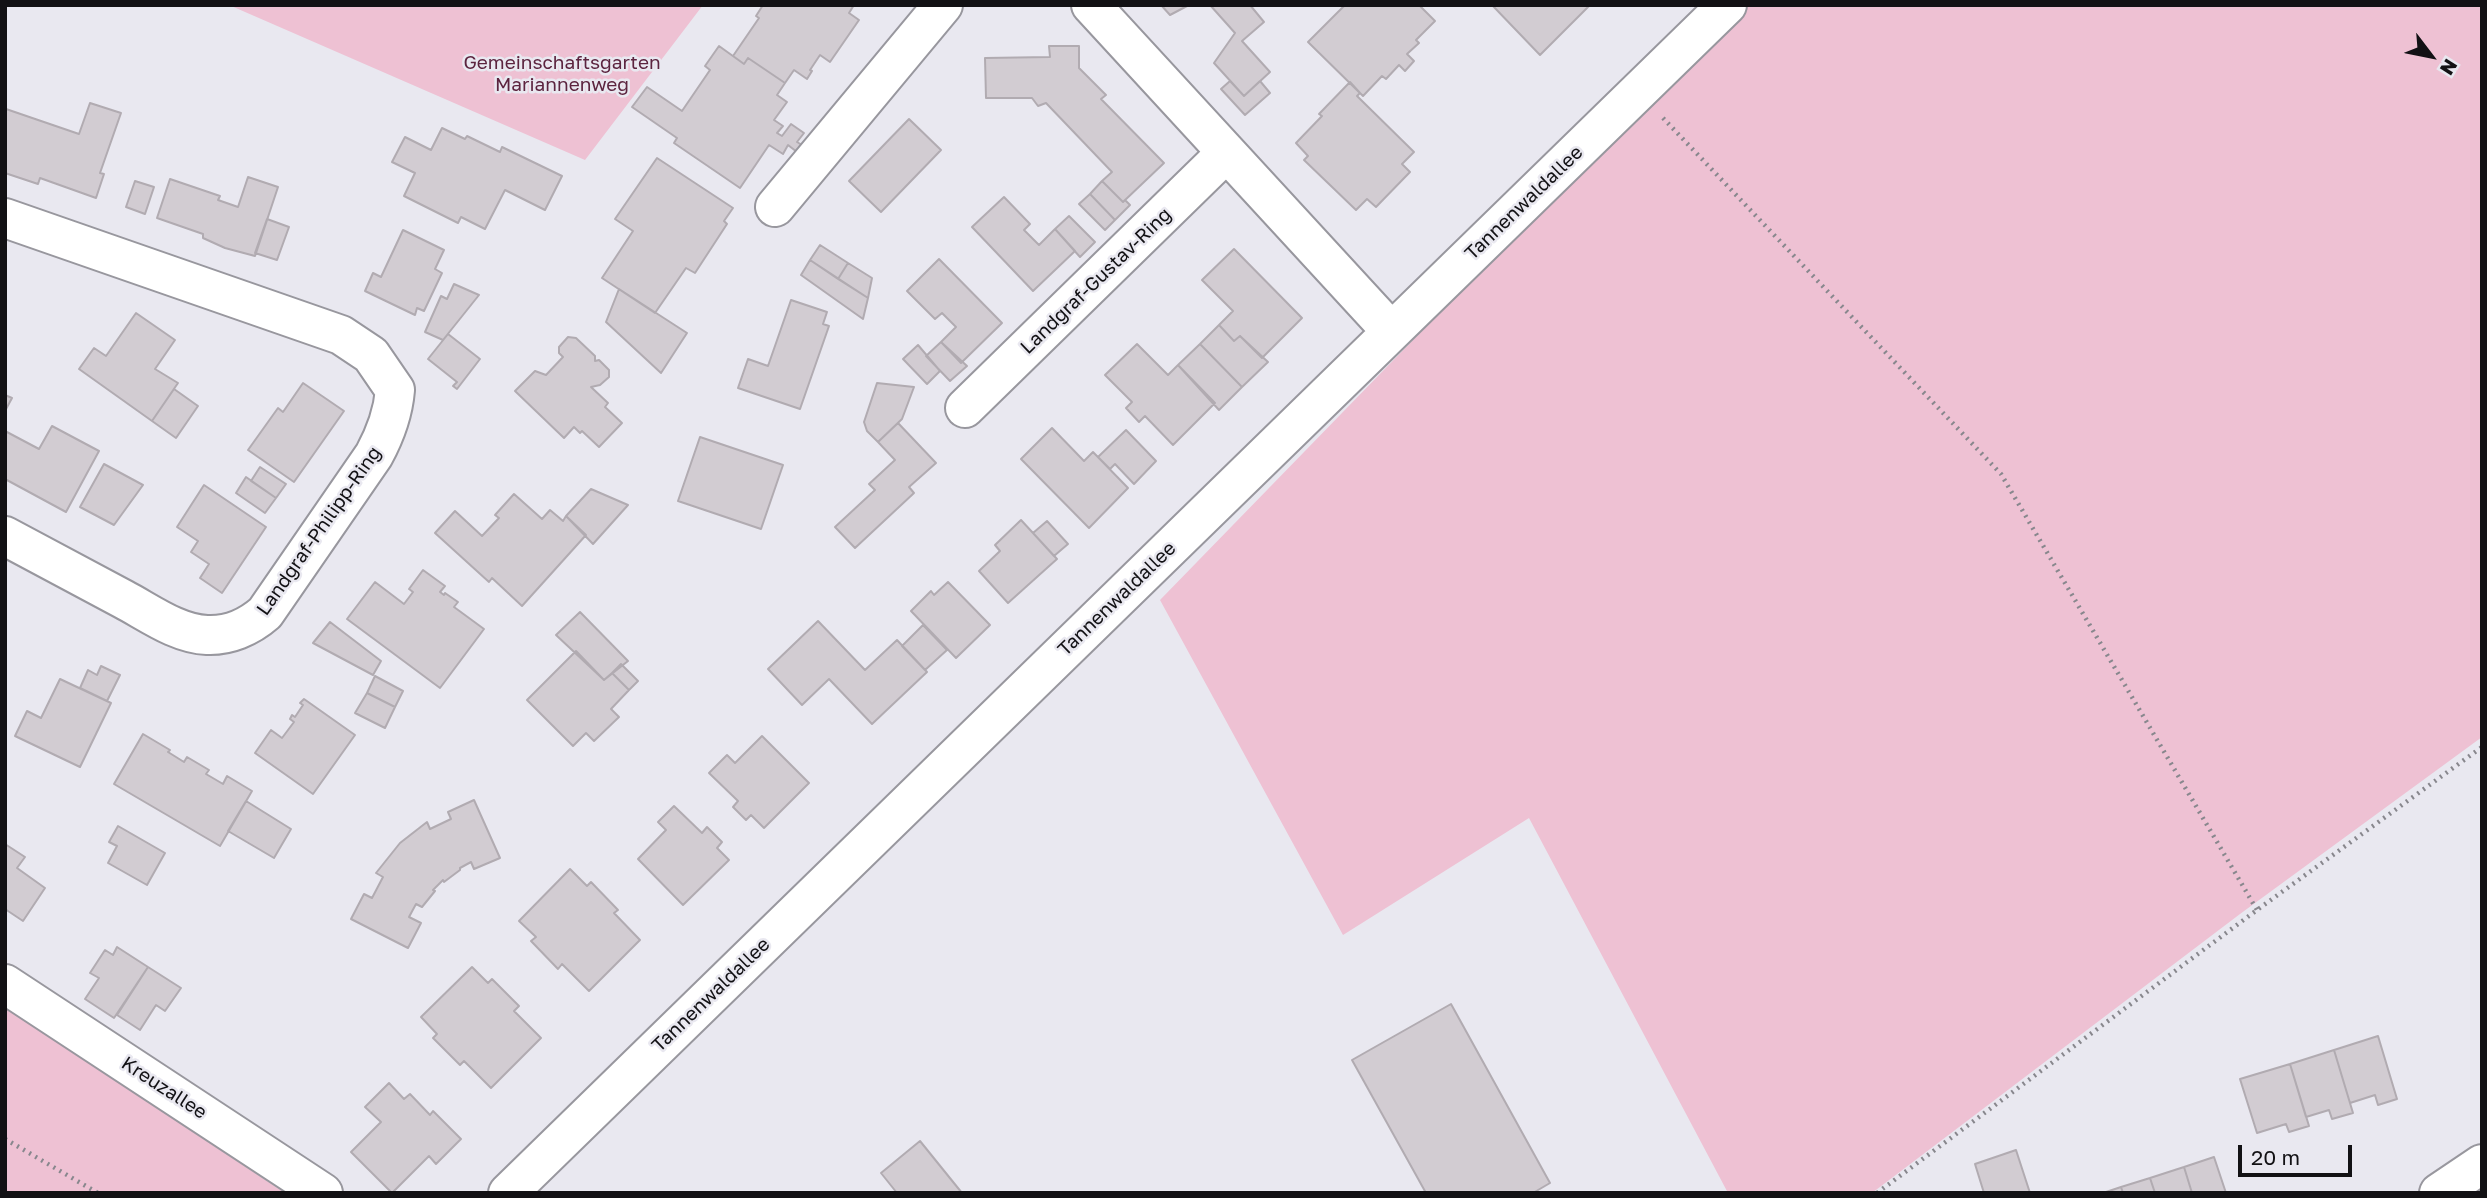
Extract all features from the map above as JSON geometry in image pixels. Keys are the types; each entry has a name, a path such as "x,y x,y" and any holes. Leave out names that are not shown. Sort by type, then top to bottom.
{"street":[{"path":"775,207 943,5"},
{"path":"1091,5 1391,331"},
{"name":"Tannenwaldallee","path":"508,1193 1727,5"},
{"name":"Landgraf-Gustav-Ring","path":"965,408 1226,153"},
{"name":"Landgraf-Philipp-Ring","path":"5,218 341,335 371,355 395,390 393,413 374,455 265,613 241,629 204,635 172,625 5,536"},
{"name":"Kreuzallee","path":"5,984 323,1193"},
{"path":"2439,1193 2482,1164"}],"path":[{"path":"1639,92 2001,474 2257,910"},
{"path":"1877,1193 2257,910 2482,747"},
{"path":"5,1139 98,1193"}],"green space":[{"name":"Gemeinschaftsgarten Mariannenweg","path":"229,5 703,5 585,160"},
{"path":"1739,5 2482,5 2482,737 2240,914 1872,1193 1728,1193 1529,818 1343,935 1160,600"},
{"path":"5,1007 285,1193 5,1193"}],"building":[{"path":"763,5 854,5 849,13 859,20 830,62 820,55 807,79 794,70 785,83 748,58 744,64 733,56 759,18 756,16"},
{"path":"1161,5 1189,5 1170,15"},
{"path":"1210,5 1250,5 1264,22 1242,41 1270,72 1244,96 1214,63 1235,33"},
{"path":"1345,5 1419,5 1435,21 1416,40 1419,43 1407,54 1414,61 1405,71 1399,65 1386,79 1382,76 1363,96 1308,42"},
{"path":"1492,5 1590,5 1540,55"},
{"path":"719,46 744,64 748,58 785,83 777,95 787,102 774,120 783,126 777,133 782,136 791,124 804,133 797,142 802,145 797,152 788,145 783,154 769,145 740,188 674,143 677,138 632,107 647,87 682,111 710,70 705,66"},
{"path":"1049,46 1079,46 1079,68 1106,95 1101,99 1164,163 1123,202 1102,181 1112,172 1046,103 1038,106 1032,98 986,98 985,58 1050,57"},
{"path":"1230,81 1244,96 1260,81 1270,93 1245,115 1221,89"},
{"path":"1350,82 1360,93 1357,96 1414,152 1402,164 1410,172 1376,207 1367,199 1356,210 1304,160 1308,156 1296,143"},
{"path":"90,103 121,113 100,173 104,174 96,198 40,178 38,184 5,173 6,109 79,134"},
{"path":"909,119 941,150 881,212 849,181"},
{"path":"442,128 465,139 467,136 500,152 502,147 562,176 545,210 505,190 485,229 461,217 458,223 404,196 415,173 392,162 405,137 431,150"},
{"path":"657,158 733,208 724,221 727,224 695,273 686,268 655,313 602,278 633,231 615,219"},
{"path":"248,177 278,187 255,256 225,248 203,238 203,234 157,218 170,179 220,196 218,200 238,207"},
{"path":"135,181 154,187 145,214 126,207"},
{"path":"1102,181 1123,202 1125,200 1130,205 1115,220 1090,194"},
{"path":"1090,194 1115,220 1105,230 1079,204"},
{"path":"1004,197 1030,224 1024,230 1039,245 1055,229 1075,251 1033,291 972,227"},
{"path":"1069,216 1095,242 1080,257 1055,229"},
{"path":"267,219 289,227 277,260 255,253"},
{"path":"403,230 444,250 435,269 442,273 424,311 417,308 415,315 365,291 373,273 381,277"},
{"path":"820,245 848,263 838,279 810,260"},
{"path":"1234,249 1302,318 1262,358 1240,336 1234,341 1219,325 1233,311 1202,280"},
{"path":"939,259 1002,323 961,363 941,342 956,327 942,313 935,319 907,291"},
{"path":"810,260 868,298 863,319 801,275"},
{"path":"848,263 872,278 868,298 838,279"},
{"path":"454,284 479,295 443,340 425,332 441,296 447,299"},
{"path":"619,289 687,333 661,373 606,322"},
{"path":"791,300 827,312 823,324 829,326 800,409 738,388 748,359 768,366"},
{"path":"136,313 175,340 155,369 178,383 152,421 79,369 94,348 106,356"},
{"path":"1219,325 1234,341 1240,336 1268,362 1242,387 1200,344"},
{"path":"448,334 480,359 457,389 453,386 457,382 428,359"},
{"path":"568,337 576,338 595,356 595,361 599,360 609,370 609,377 600,385 591,387 608,403 605,407 622,423 599,447 574,427 564,438 515,391 535,371 546,375 563,357 559,353 559,347"},
{"path":"941,342 967,366 950,381 926,356"},
{"path":"1137,344 1168,375 1178,365 1215,403 1173,445 1145,416 1139,422 1126,408 1132,402 1105,375"},
{"path":"1200,344 1242,387 1219,410 1178,365"},
{"path":"918,345 940,371 927,384 903,359"},
{"path":"303,383 344,411 294,482 248,450 278,408 283,412"},
{"path":"877,383 914,387 902,419 878,442 867,431 864,422"},
{"path":"174,389 198,406 176,438 152,421"},
{"path":"5,395 12,398 5,411"},
{"path":"898,423 936,463 909,487 914,493 855,548 835,527 875,490 869,484 895,460 878,442"},
{"path":"52,426 99,451 66,512 5,479 5,431 39,449"},
{"path":"1052,428 1084,461 1093,452 1128,488 1089,528 1021,459"},
{"path":"1126,430 1156,461 1134,484 1115,464 1110,469 1098,457"},
{"path":"700,437 783,465 761,529 678,501"},
{"path":"104,464 143,485 114,525 80,507"},
{"path":"260,467 286,484 276,498 251,481"},
{"path":"246,477 276,498 265,513 236,493"},
{"path":"204,485 266,527 222,593 200,578 209,564 191,552 198,541 177,527"},
{"path":"591,489 628,505 593,544 566,516"},
{"path":"514,494 542,519 550,510 563,521 566,516 586,535 522,606 492,578 489,582 435,533 455,511 482,536 499,518 495,515"},
{"path":"1021,520 1057,559 1008,603 979,571 1000,551 995,545"},
{"path":"1047,521 1068,544 1054,556 1033,533"},
{"path":"423,570 445,586 440,592 458,602 454,607 484,629 440,688 347,619 375,582 404,604 413,592 409,589"},
{"path":"948,582 990,625 956,658 911,611 931,591 934,595"},
{"path":"580,612 628,661 604,680 556,635"},
{"path":"818,621 865,670 897,640 927,672 872,724 829,679 802,705 768,669"},
{"path":"330,622 381,661 373,675 313,643"},
{"path":"923,625 947,650 925,670 902,646"},
{"path":"576,651 604,680 612,673 629,690 611,709 619,717 594,741 586,733 573,746 527,700"},
{"path":"621,664 638,681 629,690 612,673"},
{"path":"101,666 120,675 107,701 80,688 88,670 97,675"},
{"path":"375,676 403,691 395,707 367,693"},
{"path":"60,679 111,703 80,767 15,736 27,711 41,718"},
{"path":"367,693 395,707 385,728 355,713"},
{"path":"304,699 355,735 313,794 255,753 271,730 282,738 294,722 290,719 292,715 295,717"},
{"path":"143,734 184,762 187,757 209,770 206,774 223,784 227,776 252,791 220,846 114,784"},
{"path":"762,736 809,783 764,828 751,815 746,820 733,807 738,801 709,773 727,755 735,763"},
{"path":"474,800 500,858 474,869 471,862 460,868 433,890 435,891 422,907 416,904 409,917 421,923 408,948 351,919 364,894 372,898 383,877 376,873 400,843 427,822 430,829 451,819 448,812"},
{"path":"246,801 291,829 274,858 228,831"},
{"path":"674,806 702,833 707,827 722,842 717,848 729,860 683,905 638,859 666,830 658,822"},
{"path":"118,826 165,853 147,885 108,863 117,846 109,842"},
{"path":"5,844 25,857 17,868 45,888 23,921 5,909"},
{"path":"570,869 587,886 591,882 618,910 614,913 640,940 589,991 562,964 558,969 531,941 536,937 519,921"},
{"path":"117,947 148,967 114,1018 85,999 99,978 90,973 105,950 113,955"},
{"path":"148,967 181,988 165,1011 156,1005 140,1030 117,1015"},
{"path":"472,967 488,983 492,979 519,1006 514,1011 541,1038 491,1088 464,1061 460,1065 433,1038 437,1034 421,1017"},
{"path":"1451,1004 1550,1183 1533,1193 1426,1193 1352,1060"},
{"path":"2378,1036 2397,1099 2378,1105 2375,1095 2350,1103 2334,1050"},
{"path":"2334,1050 2353,1113 2332,1119 2329,1110 2306,1117 2290,1064"},
{"path":"2290,1064 2309,1126 2289,1132 2286,1124 2257,1133 2240,1079"},
{"path":"389,1083 404,1099 410,1094 430,1115 433,1111 461,1139 436,1164 429,1156 392,1193 351,1152 381,1122 365,1107"},
{"path":"920,1141 962,1193 897,1193 881,1173"},
{"path":"2016,1150 2030,1193 1984,1193 1975,1164"},
{"path":"2214,1157 2226,1193 2192,1193 2184,1167"},
{"path":"2184,1167 2192,1193 2155,1193 2150,1178"},
{"path":"2150,1178 2155,1193 2123,1193 2121,1187"},
{"path":"2121,1187 2123,1193 2103,1193"}]}
